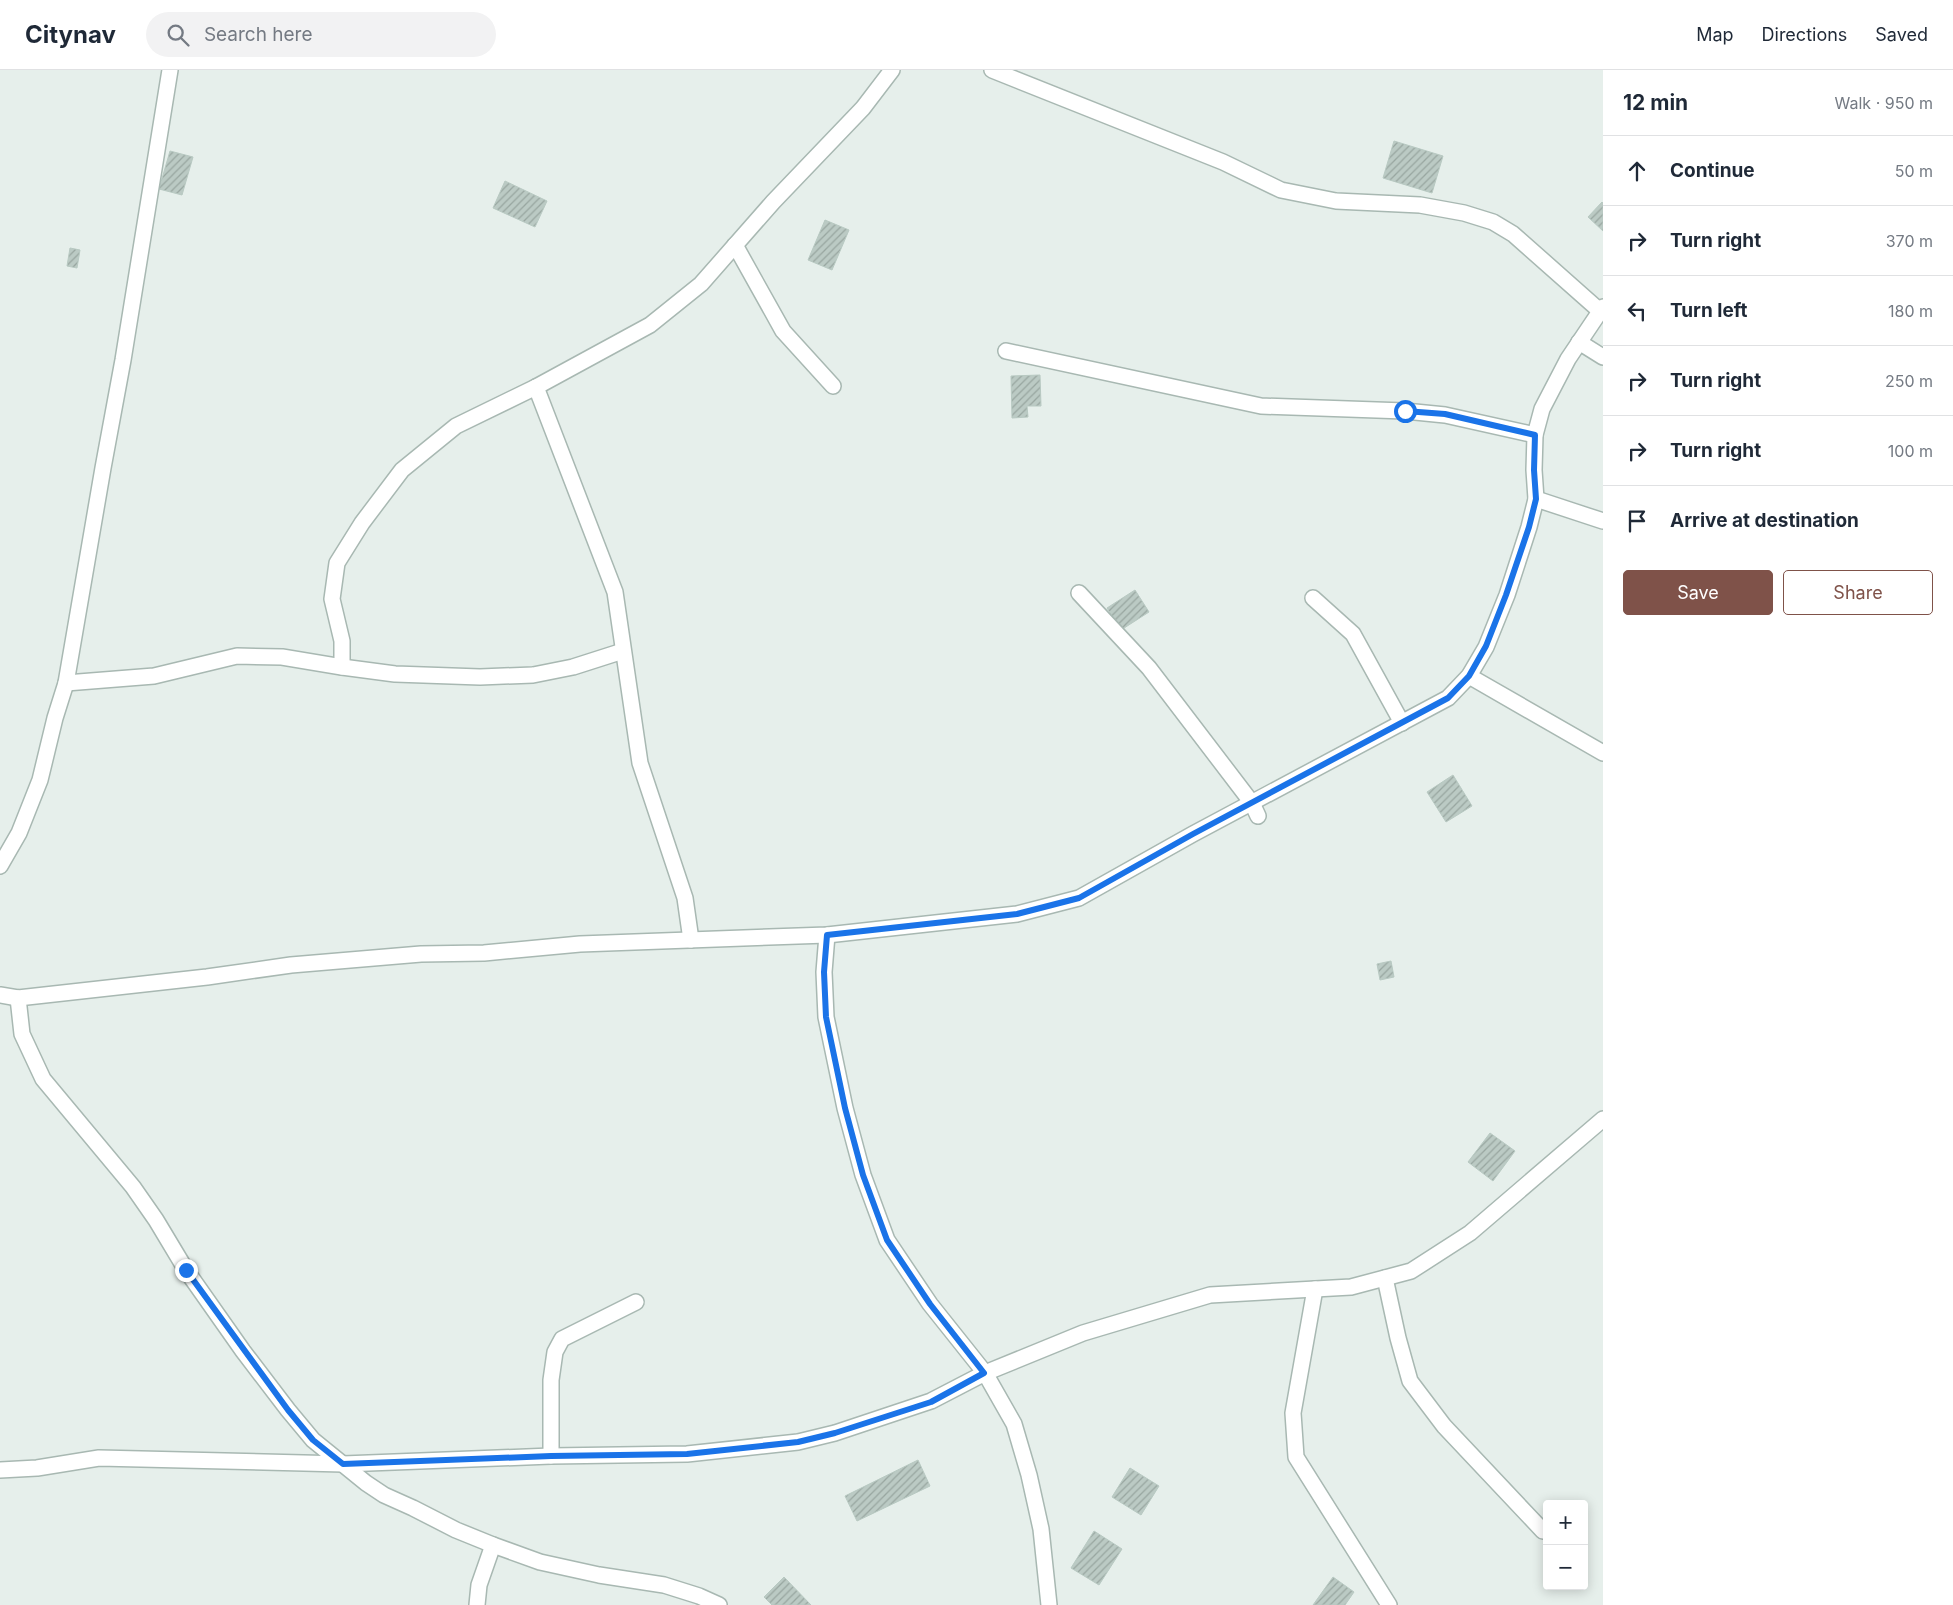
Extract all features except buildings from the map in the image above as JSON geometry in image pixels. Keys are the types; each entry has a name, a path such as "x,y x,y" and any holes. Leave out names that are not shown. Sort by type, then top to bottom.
{"street":[{"path":"0,866 19,833 40,780 55,718 66,683 123,360 170,70"},
{"path":"342,667 342,641 332,599 337,563 362,523 402,470 456,426 536,387 650,325 701,284 773,202 863,108 892,70"},
{"path":"0,995 18,998 207,977 291,965 420,954 484,954 580,944 827,935 1017,914 1079,898 1255,809 1402,722 1448,698 1469,676 1486,646 1529,527 1536,499 1534,470 1535,435 1542,409 1568,359 1602,309 1513,234 1493,222 1464,213 1420,205 1336,201 1281,190 1223,162 992,70"},
{"path":"735,245 783,331 833,386"},
{"path":"1580,342 1603,357"},
{"path":"1006,351 1261,406 1445,414 1535,435"},
{"path":"536,387 615,592 640,763 685,898 691,940"},
{"path":"1536,499 1603,521"},
{"path":"1079,593 1149,668 1255,809"},
{"path":"1314,598 1353,634 1402,722"},
{"path":"66,683 154,676 238,656 282,657 394,674 461,676 533,675 573,667 623,651"},
{"path":"1469,676 1603,753"},
{"path":"827,935 824,972 826,1017 845,1108 863,1175 887,1240 930,1304 984,1373 1014,1424 1030,1475 1042,1528 1049,1605"},
{"path":"18,998 22,1034 43,1079 133,1187 156,1220 186,1270 288,1410 313,1440 384,1495 456,1530 540,1562 599,1575 664,1585 699,1596 719,1605"},
{"path":"0,1470 37,1468 99,1458 343,1464 551,1456 687,1454 798,1442 835,1433 931,1402 984,1373 1083,1334 1210,1295 1351,1287 1411,1271 1470,1233 1603,1119"},
{"path":"1385,1278 1398,1338 1410,1381 1444,1426 1543,1531"},
{"path":"1315,1289 1293,1413 1296,1457 1389,1605"},
{"path":"551,1456 551,1380 555,1352 562,1339 636,1302"},
{"path":"477,1605 480,1585 494,1545"}],"route":[{"path":"186,1270 288,1410 313,1440 343,1464 551,1456 687,1454 798,1442 835,1433 931,1402 984,1373 930,1304 887,1240 863,1175 845,1108 826,1017 824,972 827,935 1017,914 1079,898 1193,834 1448,698 1469,676 1486,646 1529,527 1536,499 1534,470 1535,435 1445,414 1405,411"}]}
